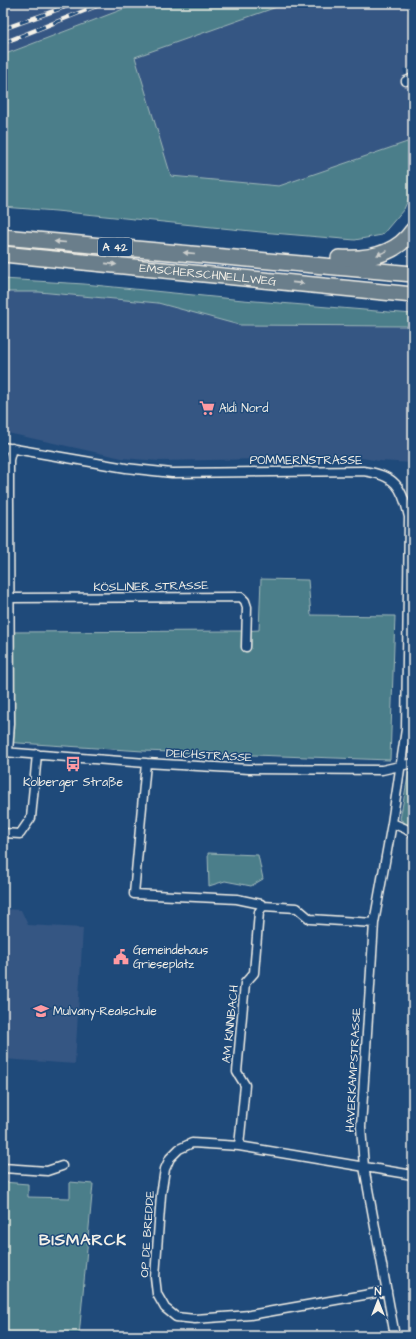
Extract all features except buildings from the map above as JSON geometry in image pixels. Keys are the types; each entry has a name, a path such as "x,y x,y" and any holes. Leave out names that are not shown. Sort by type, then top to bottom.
{"highway":[{"path":"228,257 255,250 355,259 372,258 387,252 400,243 413,230"},
{"name":"EMSCHERSCHNELLWEG","path":"3,237 413,274"},
{"name":"EMSCHERSCHNELLWEG","path":"3,254 413,295"}],"street":[{"path":"6,752 10,723 9,460 7,447"},
{"name":"POMMERNSTRASSE","path":"7,447 127,469 168,473 363,471 388,478 399,486 406,501 409,517 406,729 401,765"},
{"name":"KÖSLINER STRASSE","path":"9,598 241,597 245,601 247,607 246,647"},
{"name":"DEICHSTRASSE","path":"6,752 146,763 264,770 382,770 413,763"},
{"path":"3,833 20,834 31,818 36,754"},
{"path":"146,763 134,894 237,900 261,904 263,906 297,908 310,919 374,924"},
{"name":"HAVERKAMPSTRASSE","path":"395,1336 364,1167 361,1127 374,924 401,765"},
{"path":"392,823 413,834"},
{"name":"AM KINNBACH","path":"239,1146 245,1084 237,1072 245,983 254,973 259,912 263,906"},
{"name":"OP DE BREDDE","path":"387,1291 250,1315 194,1319 176,1317 165,1308 157,1294 155,1277 161,1195 165,1170 170,1158 179,1149 192,1143 239,1146 413,1175"},
{"path":"3,1168 47,1171 62,1166"}],"shaded area":[{"path":"3,3 139,3 3,55"},
{"path":"288,3 404,3 413,29 413,67 403,69 413,103 413,140 279,186 171,176 134,57"},
{"path":"3,292 39,292 158,303 239,325 413,327 413,463 379,461 356,457 160,461 122,458 3,432"},
{"name":"Mulvany-Realschule","path":"3,909 21,910 28,925 83,928 75,1064 3,1059"}],"green space":[{"path":"139,3 288,3 135,57 171,176 279,186 413,140 413,189 404,209 382,235 355,240 3,207 3,55"},
{"path":"3,279 84,284 243,300 413,314 413,327 239,325 158,303 39,292 3,292"},
{"path":"261,579 308,580 311,615 395,616 390,760 143,751 3,742 3,632 259,630"},
{"path":"409,771 413,771 413,829 400,819"},
{"path":"208,853 258,855 263,879 251,886 225,881 209,886"},
{"path":"3,1182 28,1184 28,1197 70,1198 70,1182 93,1184 79,1336 3,1336"}],"railway":[{"path":"3,29 76,3"},
{"path":"3,43 104,3"}],"place":[{"name":"Aldi Nord","path":"207,408"},
{"name":"Kolberger Straße","path":"73,764"},
{"name":"Gemeindehaus Grieseplatz","path":"121,957"},
{"name":"Mulvany-Realschule","path":"41,1011"}],"district":[{"name":"BISMARCK","path":"83,1239"}]}
